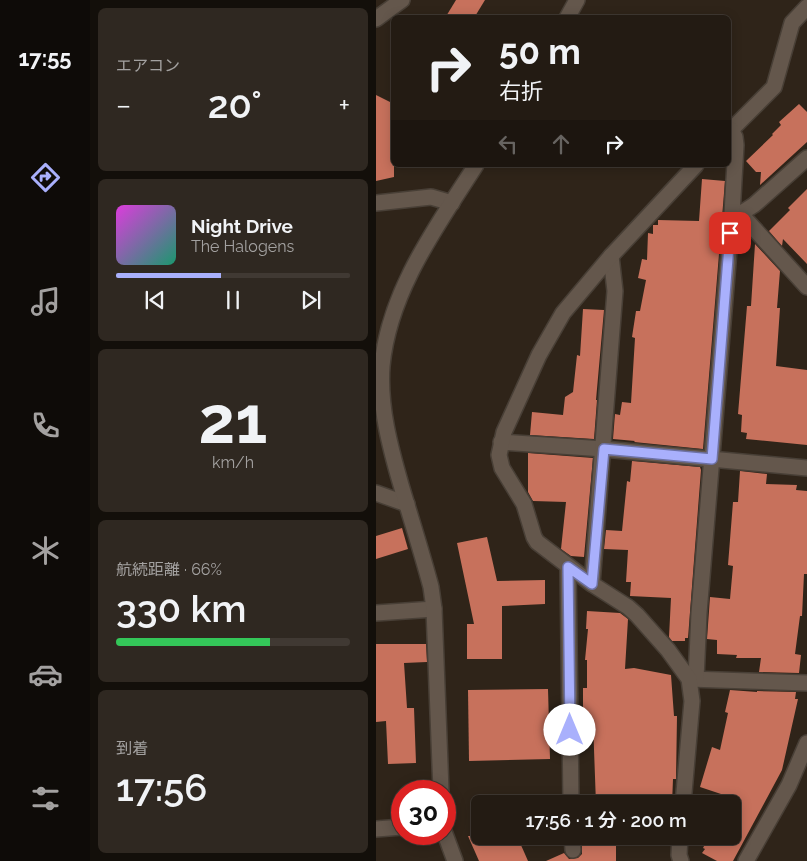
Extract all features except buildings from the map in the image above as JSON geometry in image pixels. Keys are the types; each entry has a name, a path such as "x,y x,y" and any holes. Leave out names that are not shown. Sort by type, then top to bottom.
{"street":[{"path":"376,19 402,0"},
{"path":"731,131 774,87 792,23 807,7"},
{"path":"684,795 692,701 692,679 736,213 736,145 735,137 731,133"},
{"path":"736,213 754,205 807,158"},
{"path":"441,780 434,609 431,587 407,504 379,394 384,350 394,313 422,253 475,167"},
{"path":"694,167 611,256 563,313 539,355 504,432 499,455 502,468 524,504 534,537 540,545 568,567 638,615 692,679 807,683"},
{"path":"376,203 430,197 452,203"},
{"path":"736,213 807,287"},
{"path":"592,584 616,290 611,256"},
{"path":"501,442 604,449 807,468"},
{"path":"376,493 407,504"},
{"path":"568,567 571,795"},
{"path":"376,613 434,609"},
{"path":"746,861 789,785 807,743"},
{"path":"376,829 391,828"},
{"path":"448,845 455,861"},
{"path":"680,845 681,861"}],"route":[{"path":"570,730 568,567 592,584 604,449 712,459 730,233"}]}
